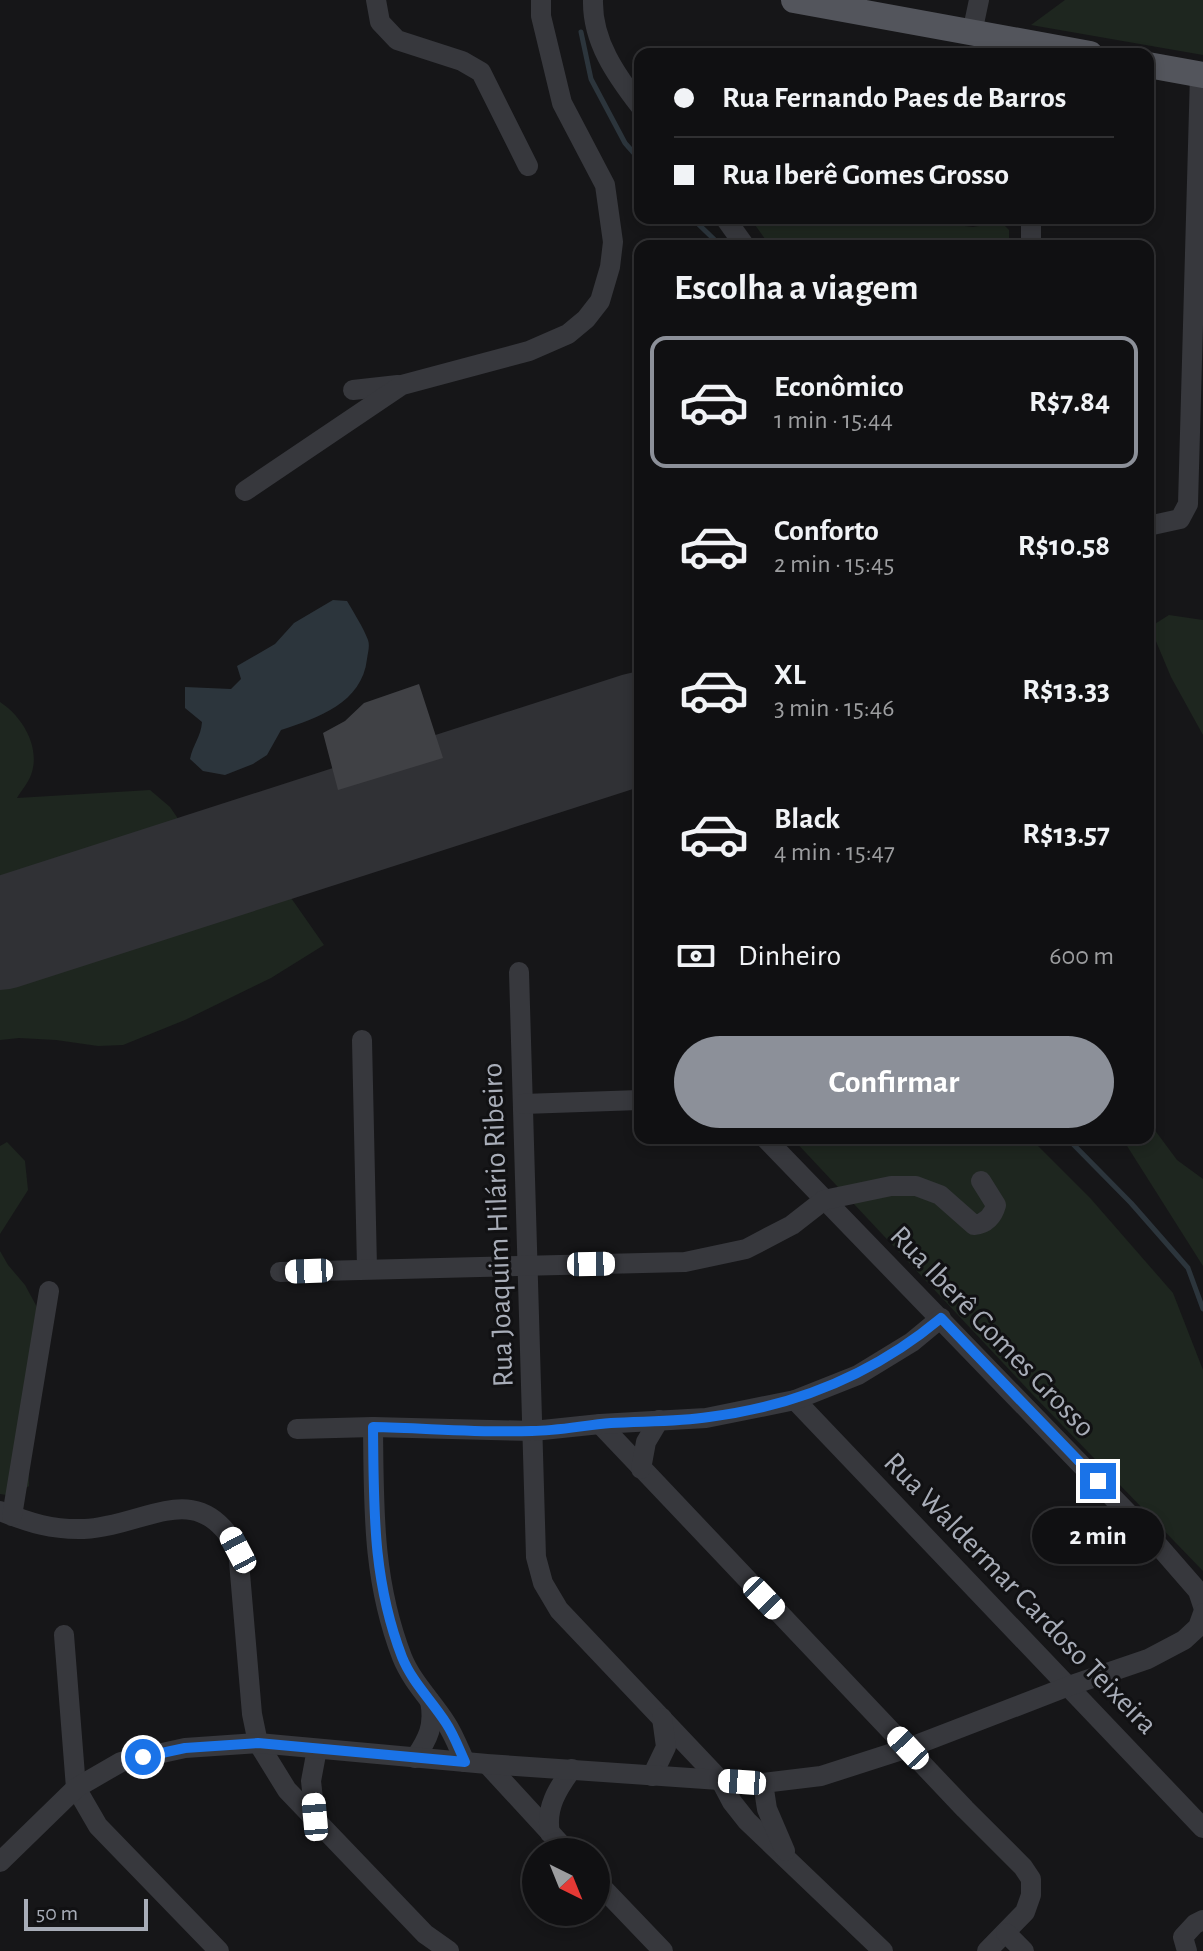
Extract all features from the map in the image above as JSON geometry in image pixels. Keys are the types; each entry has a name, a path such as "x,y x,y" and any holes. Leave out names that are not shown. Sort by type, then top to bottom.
{"main road":[{"path":"794,0 1040,48"},
{"path":"1154,66 1202,74"}],"street":[{"path":"376,0 380,22 397,40 462,61 481,72 528,166"},
{"path":"353,390 402,385 529,351 568,334 586,319 600,301 610,267 613,242 605,185 562,103 541,16 541,0"},
{"path":"593,0 596,31 610,62 634,97"},
{"path":"972,33 979,0"},
{"path":"1154,526 1180,519 1196,486 1202,74"},
{"path":"245,491 402,385"},
{"name":"Rua Joaquim Hilário Ribeiro","path":"519,972 536,1557 543,1583 559,1610 721,1781 747,1821 883,1951"},
{"path":"362,1040 367,1268"},
{"path":"523,1104 634,1100"},
{"name":"Rua Iberê Gomes Grosso","path":"771,1144 1151,1537 1198,1591 1203,1606"},
{"path":"280,1272 685,1262 746,1249 792,1225 824,1200 891,1186 916,1186 940,1195 974,1225 982,1224 994,1213 996,1205 981,1181"},
{"path":"49,1291 6,1514 42,1527 86,1529 175,1511 199,1509 214,1517 229,1533 238,1550 252,1714 258,1743 287,1790 440,1947"},
{"path":"297,1429 373,1427 533,1431 706,1418 795,1400 858,1375 912,1342 941,1318"},
{"name":"Rua Waldermar Cardoso Teixeira","path":"795,1400 1203,1828"},
{"path":"641,1469 646,1442 659,1420"},
{"path":"600,1424 1023,1867 1031,1879 1031,1895 1025,1912 987,1951"},
{"path":"373,1427 378,1572 403,1659 447,1725 465,1762"},
{"path":"0,1862 76,1788 121,1762 185,1748 258,1743 487,1764 763,1783 821,1776 908,1748 1148,1659 1184,1640 1198,1627 1203,1613"},
{"path":"64,1635 76,1788 93,1818 112,1842 219,1951"},
{"path":"415,1758 430,1732 433,1717 430,1701"},
{"path":"652,1776 666,1747 662,1718"},
{"path":"315,1817 311,1781 317,1749"},
{"path":"487,1764 555,1838"},
{"path":"550,1833 551,1808 558,1789 572,1769"},
{"name":"Rua Joaquim Hilário Ribeiro","path":"763,1783 767,1809 788,1858"},
{"path":"610,1896 663,1951"},
{"path":"1187,1951 1183,1937 1203,1920"},
{"path":"1006,1933 1024,1951"}],"shaded area":[{"path":"1065,0 1203,0 1203,55 1031,25"},
{"path":"754,224 948,224 973,227 1003,224 1009,230 1009,240 766,240"},
{"path":"333,600 347,601 368,640 369,649 357,687 323,714 281,730 267,755 253,764 225,775 203,771 190,759 202,722 185,708 185,687 231,689 241,679 237,666 275,644 294,623"},
{"path":"1169,615 1203,620 1203,735 1171,677 1154,637 1154,624"},
{"path":"0,702 23,725 34,754 31,775 17,798 150,790 170,807 185,829 163,844 88,869 34,878 0,888"},
{"path":"271,875 324,945 271,978 185,1020 123,1045 98,1046 19,1038 0,1040 0,940 164,884 190,878"},
{"path":"1154,1129 1177,1160 1203,1179 1203,1266 1126,1144 1154,1144"},
{"path":"7,1142 25,1161 28,1190 0,1234 0,1146"},
{"path":"798,1144 1036,1144 1091,1199 1173,1293 1203,1370 1203,1571"},
{"path":"0,1251 38,1309 28,1420 29,1486 13,1496 0,1494"}],"building":[{"path":"419,684 443,758 338,790 323,733 345,721 364,703"}],"waterway":[{"path":"581,32 591,79 625,143 634,153"},
{"path":"698,224 715,240"},
{"path":"1073,1144 1131,1203 1188,1268 1203,1309"}],"runway":[{"path":"0,934 634,730"}],"route":[{"path":"143,1757 185,1748 258,1743 465,1762 447,1725 403,1659 389,1615 378,1572 373,1427 533,1431 706,1418 765,1408 795,1400 858,1375 912,1342 941,1318 1098,1481"}]}
